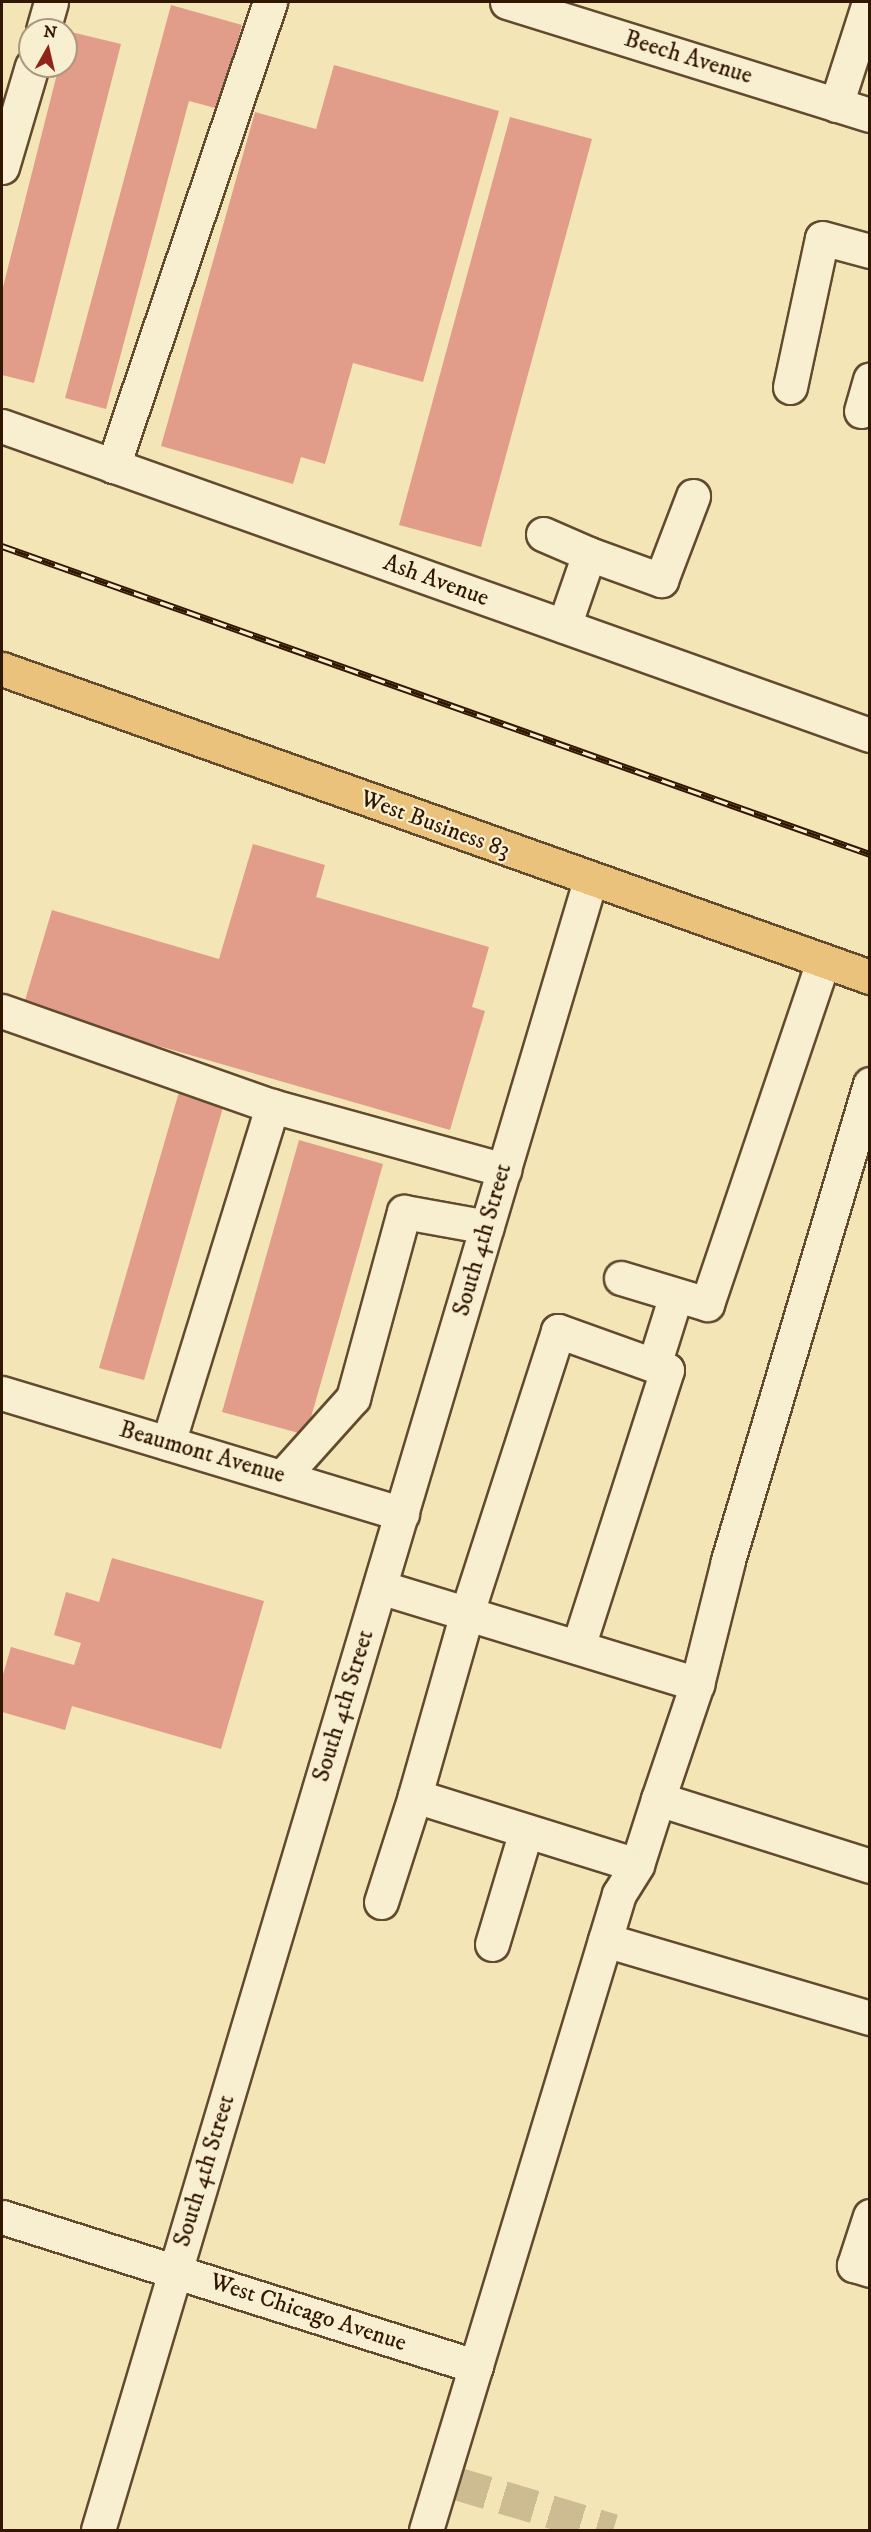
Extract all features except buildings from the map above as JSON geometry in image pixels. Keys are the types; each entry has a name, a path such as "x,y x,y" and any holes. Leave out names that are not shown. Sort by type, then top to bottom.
{"main road":[{"name":"West Business 83","path":"2,669 590,881 870,977"}],"street":[{"path":"46,18 51,2"},
{"path":"113,466 270,2"},
{"path":"836,105 869,2"},
{"name":"Beech Avenue","path":"524,4 870,115"},
{"path":"2,167 28,78"},
{"path":"790,387 822,238 870,251"},
{"path":"861,411 870,379"},
{"name":"Ash Avenue","path":"2,426 870,735"},
{"path":"543,534 589,554 661,580 693,496"},
{"path":"564,626 589,554"},
{"name":"South 4th Street","path":"98,2530 590,881"},
{"path":"621,1278 707,1304 823,961"},
{"path":"2,1011 272,1106 504,1170"},
{"path":"426,2530 449,2481 476,2366 619,1894 637,1865 697,1684 728,1561 864,1126 870,1084"},
{"path":"168,1443 272,1106"},
{"path":"283,1476 353,1398 404,1212 487,1227"},
{"path":"654,1365 676,1295"},
{"path":"381,1902 415,1796 467,1613 558,1331 667,1370 578,1647"},
{"name":"Beaumont Avenue","path":"2,1393 283,1476 402,1514"},
{"path":"380,1587 697,1684"},
{"path":"415,1796 637,1865"},
{"path":"658,1799 870,1866"},
{"path":"492,1944 526,1831"},
{"path":"605,1940 870,2018"},
{"path":"870,2216 854,2265 870,2270"},
{"name":"West Chicago Avenue","path":"2,2217 476,2366"}],"tunnel":[{"path":"456,2483 613,2530"}],"railway":[{"path":"2,546 870,854"}]}
